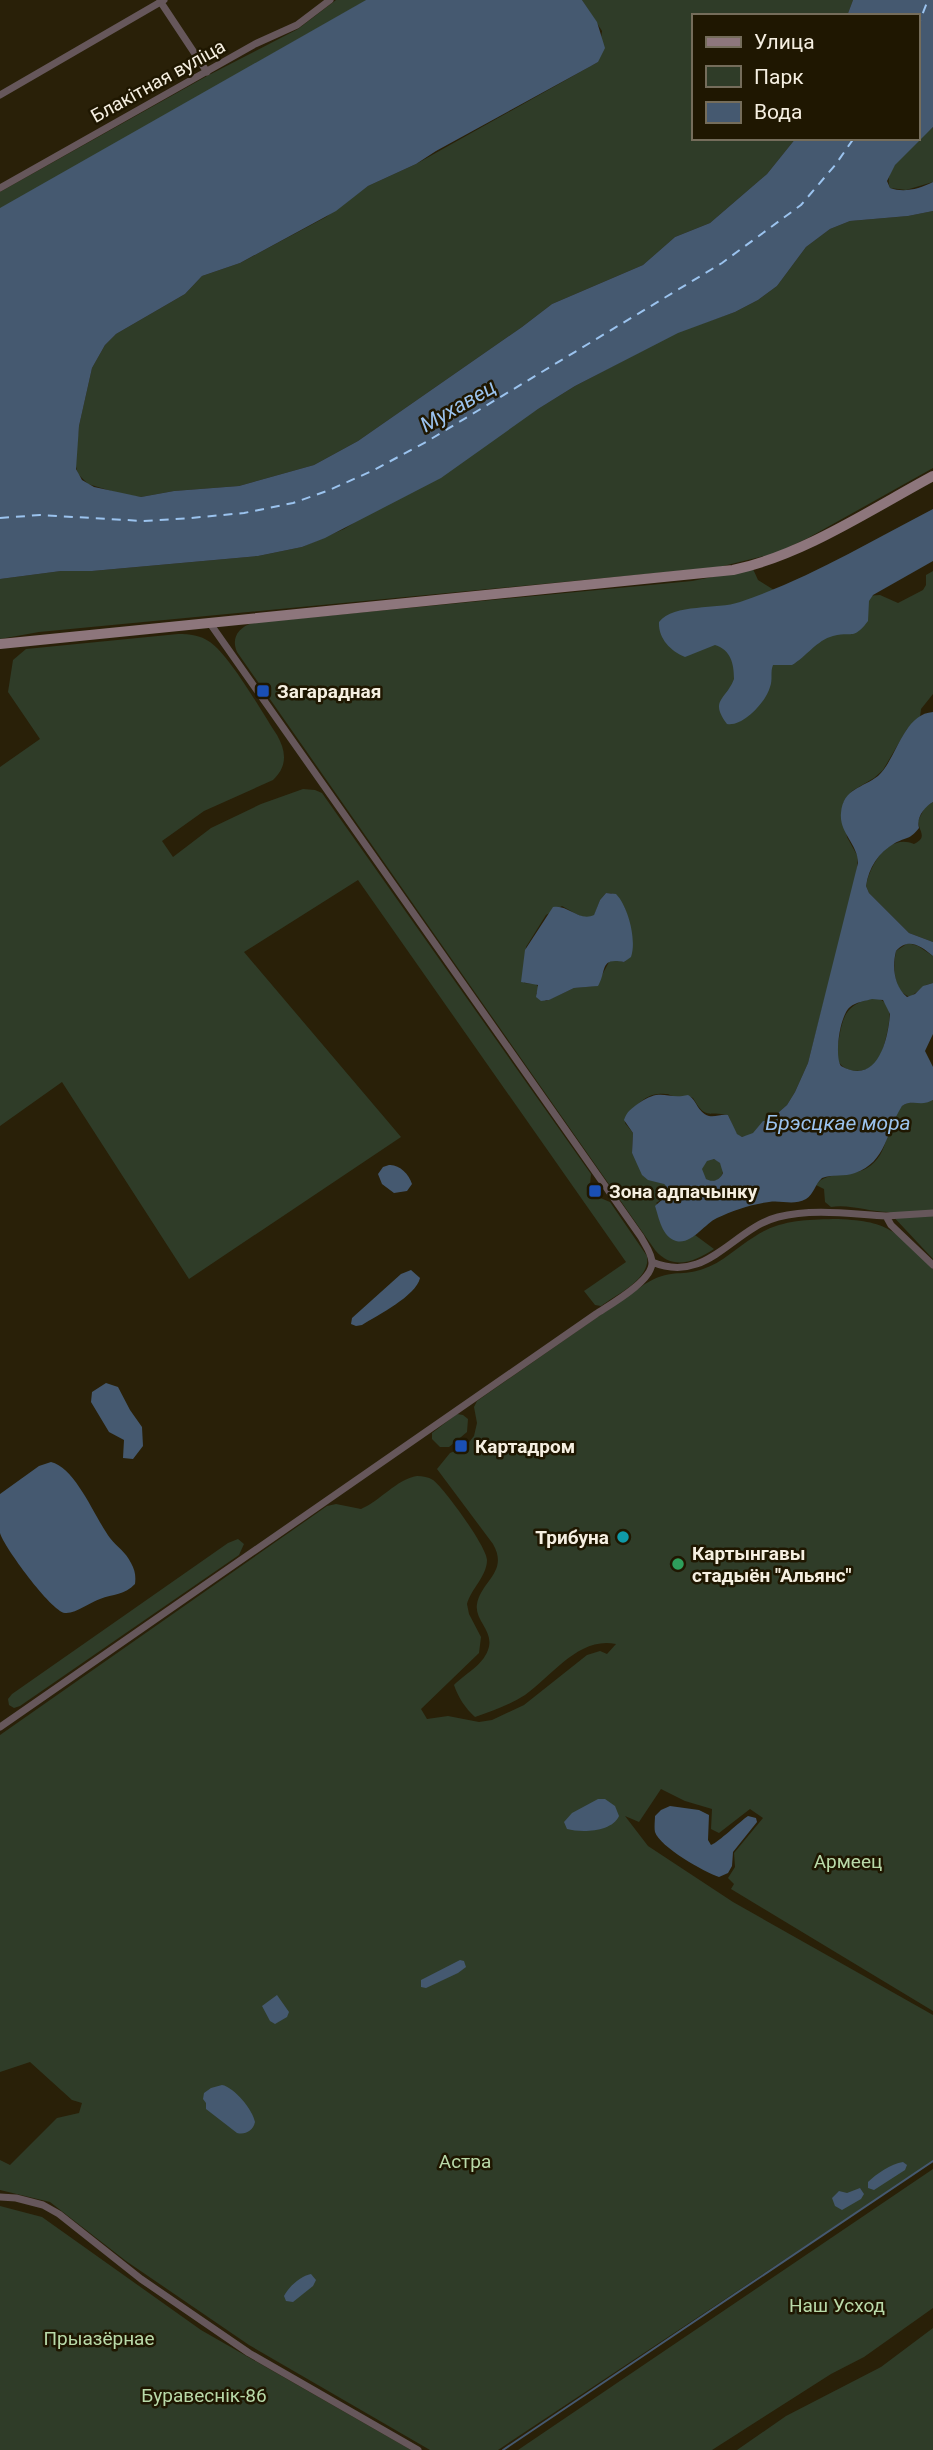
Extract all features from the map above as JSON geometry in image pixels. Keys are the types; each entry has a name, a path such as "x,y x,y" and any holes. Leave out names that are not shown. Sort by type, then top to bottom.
{"street":[{"name":"Блакітная вуліца","path":"0,188 265,39 297,25 330,0"},
{"path":"0,94 161,1 206,72"},
{"path":"0,644 733,570 763,563 792,551 933,476"},
{"path":"0,1727 596,1314 645,1279 651,1270 652,1262 641,1237 209,622"},
{"path":"652,1262 677,1268 702,1262 756,1227 786,1216 826,1213 886,1216 933,1213"},
{"path":"886,1216 891,1225 933,1265"},
{"path":"0,2197 43,2205 59,2214 141,2279 249,2353 418,2450"}],"green space":[{"path":"336,0 367,0 0,209 0,192 207,76 298,29"},
{"path":"582,0 853,0 848,14 692,14 692,140 794,140 767,174 710,223 675,237 643,265 552,304 358,441 314,465 239,486 174,491 141,497 88,484 78,474 75,463 79,426 92,368 105,345 116,334 185,294 202,276 240,263 326,217 368,186 416,164 598,62 602,31"},
{"path":"933,127 933,182 906,190 890,188 889,180 896,163"},
{"path":"933,211 933,468 776,553 719,567 39,632 0,639 0,579 61,571 92,571 258,556 302,547 344,529 575,386 678,332 735,312 758,300 777,286 806,247 830,229 850,221"},
{"path":"753,569 758,580 774,590 880,595 898,603 923,590 926,575 933,571 933,694 921,709 920,717 907,729 883,770 852,791 843,803 847,837 858,857 856,878 808,1063 787,1105 779,1112 776,1120 743,1137 736,1132 728,1115 704,1112 693,1098 668,1094 646,1098 636,1106 625,1123 633,1133 632,1153 645,1177 667,1187 664,1198 656,1203 691,1238 695,1235 714,1249 691,1261 676,1262 662,1257 655,1250 237,652 235,638 243,628 252,623 692,581","holes":["606,893 611,893 619,900 627,915 625,962 609,962 596,986 574,988 546,1001 536,994 539,988 536,984 524,983 526,947 546,915 562,906 582,916 594,916 600,900"]},
{"path":"178,634 195,635 206,640 227,659 277,735 284,758 278,775 273,780 204,811 162,841 173,857 211,828 261,804 303,789 322,793 591,1174 590,1185 598,1197 610,1202 647,1256 644,1272 624,1291 601,1306 595,1305 584,1291 626,1262 358,880 244,952 401,1137 189,1279 62,1082 0,1126 0,767 40,739 8,692 13,660 26,649"},
{"path":"933,802 933,942 909,933 869,893 866,886 876,860 889,847 905,842 914,844 921,839 918,821 925,807"},
{"path":"908,943 933,956 933,983 910,997 900,990 895,971 896,951"},
{"path":"878,998 887,1005 890,1014 877,1062 861,1071 843,1067 836,1057 845,1017 856,1004"},
{"path":"933,1100 933,1259 889,1212 831,1207 825,1202 824,1189 816,1185 826,1177 867,1168 880,1155 892,1121 902,1106"},
{"path":"712,1159 720,1162 723,1170 720,1178 712,1181 704,1178 701,1170 704,1162"},
{"path":"833,1219 867,1222 890,1230 910,1245 933,1269 933,2011 731,1889 734,1884 728,1878 735,1867 734,1853 763,1818 750,1809 719,1833 711,1829 712,1809 685,1801 661,1789 639,1822 625,1816 648,1846 733,1902 933,2015 933,2161 498,2450 430,2450 249,2345 126,2261 50,2202 0,2190 0,2160 10,2165 57,2118 79,2113 82,2103 72,2100 30,2062 0,2072 0,1735 327,1506 336,1504 361,1509 402,1481 417,1476 433,1480 446,1494 473,1531 487,1560 484,1572 467,1604 481,1637 479,1653 421,1709 427,1719 448,1716 479,1722 492,1720 524,1705 587,1655 600,1651 607,1654 616,1644 590,1646 567,1659 519,1699 475,1717 471,1714 454,1685 478,1665 488,1650 489,1637 478,1616 477,1604 496,1569 497,1554 493,1544 437,1469 450,1453 466,1446 474,1436 477,1423 474,1407 477,1401 645,1284 669,1274 710,1266 773,1227 802,1221"},
{"path":"457,1414 468,1419 467,1432 449,1447 440,1447 432,1439 432,1433"},
{"path":"238,1539 244,1544 239,1555 20,1706 14,1708 9,1705 8,1699 12,1694 228,1543"},
{"name":"Наш Усход","path":"933,2169 933,2308 864,2357 831,2374 712,2450 518,2450"},
{"path":"0,2206 42,2217 201,2330 411,2450 0,2450"},
{"path":"933,2328 933,2450 737,2450 786,2416 881,2367"}],"water":[{"name":"Мухавец","path":"366,0 582,0 597,22 605,48 598,62 416,164 368,186 336,211 240,263 202,276 185,294 116,334 105,345 92,368 79,426 76,469 82,480 94,487 141,497 174,491 239,486 314,465 358,441 552,304 643,265 675,237 710,223 767,174 794,140 919,140 919,14 848,14 853,0 933,0 933,127 895,165 887,181 890,188 901,190 933,182 933,211 850,221 830,229 806,247 777,286 758,300 735,312 678,333 575,386 441,478 325,538 302,547 258,556 92,571 61,571 0,579 0,208"},
{"path":"933,509 933,561 873,595 869,601 868,621 859,631 827,638 792,665 773,665 768,693 759,706 740,722 727,724 719,710 721,700 734,679 732,663 725,650 715,645 685,657 670,648 663,639 659,622 666,616 685,609 740,602 765,593 838,559"},
{"name":"Брэсцкае мора","path":"933,712 933,802 922,813 916,832 895,843 879,856 869,873 866,886 869,893 909,933 933,942 933,956 919,946 905,944 896,951 894,963 897,982 907,997 933,983 933,1034 925,1051 933,1067 933,1100 902,1106 880,1154 866,1168 851,1174 822,1178 809,1197 801,1201 749,1206 717,1218 687,1240 671,1239 662,1226 655,1206 664,1198 667,1187 642,1175 632,1153 633,1133 624,1120 625,1117 647,1098 659,1095 688,1095 699,1109 709,1116 728,1115 737,1134 742,1137 753,1133 763,1121 776,1120 795,1092 808,1063 858,863 841,820 843,805 850,793 878,776 907,729 914,720","holes":["872,999 883,1000 890,1014 887,1036 878,1058 872,1065 864,1070 853,1071 841,1066 839,1061 838,1045 843,1018 850,1007","714,1159 720,1163 723,1173 718,1179 711,1181 706,1179 702,1169 707,1161"]},
{"path":"606,893 616,894 628,915 633,942 631,957 624,962 607,963 598,986 574,988 541,1001 536,997 538,985 521,982 525,950 553,907 589,917 594,915"},
{"path":"389,1165 400,1168 409,1177 412,1184 407,1191 394,1193 382,1184 378,1174 383,1167"},
{"path":"411,1270 420,1278 412,1292 362,1325 351,1324 352,1318 401,1274"},
{"path":"106,1383 118,1387 142,1427 143,1446 133,1459 123,1458 124,1440 109,1432 91,1402 92,1392"},
{"path":"51,1462 60,1466 77,1483 110,1538 129,1559 135,1576 135,1584 127,1590 69,1613 58,1610 39,1590 0,1533 0,1494 39,1466"},
{"path":"598,1799 605,1799 615,1806 619,1816 615,1821 596,1830 567,1829 564,1822 572,1813"},
{"path":"670,1806 699,1810 709,1815 708,1840 711,1845 748,1816 756,1818 757,1822 733,1852 732,1866 728,1873 719,1877 703,1870 665,1845 655,1830 655,1816"},
{"path":"460,1960 464,1961 466,1967 458,1973 426,1988 421,1987 421,1980"},
{"path":"277,1995 289,2012 287,2017 275,2024 270,2021 262,2006"},
{"path":"222,2085 237,2094 251,2111 255,2122 248,2132 237,2133 206,2109 204,2093"},
{"path":"903,2162 907,2165 905,2170 874,2190 868,2188 868,2182 875,2176"},
{"path":"860,2188 864,2194 861,2199 842,2210 835,2206 832,2198 839,2191 847,2193"},
{"path":"311,2274 316,2280 313,2286 293,2302 286,2301 284,2296 292,2285"}],"waterway":[{"path":"503,2450 933,2161"}],"ferry route":[{"path":"919,23 928,0"},
{"path":"0,518 40,515 143,521 191,518 244,513 293,503 327,491 426,442 722,263 801,205 853,140"}],"place":[{"name":"Загарадная","path":"263,691"},
{"name":"Зона адпачынку","path":"595,1191"},
{"name":"Картадром","path":"461,1446"},
{"name":"Трибуна","path":"623,1537"},
{"name":"Картынгавы стадыён \"Альянс\"","path":"678,1564"}],"park label":[{"name":"Армеец","path":"848,1861"},
{"name":"Астра","path":"465,2161"},
{"name":"Прыазёрнае","path":"99,2338"},
{"name":"Буравеснік-86","path":"204,2395"}]}
